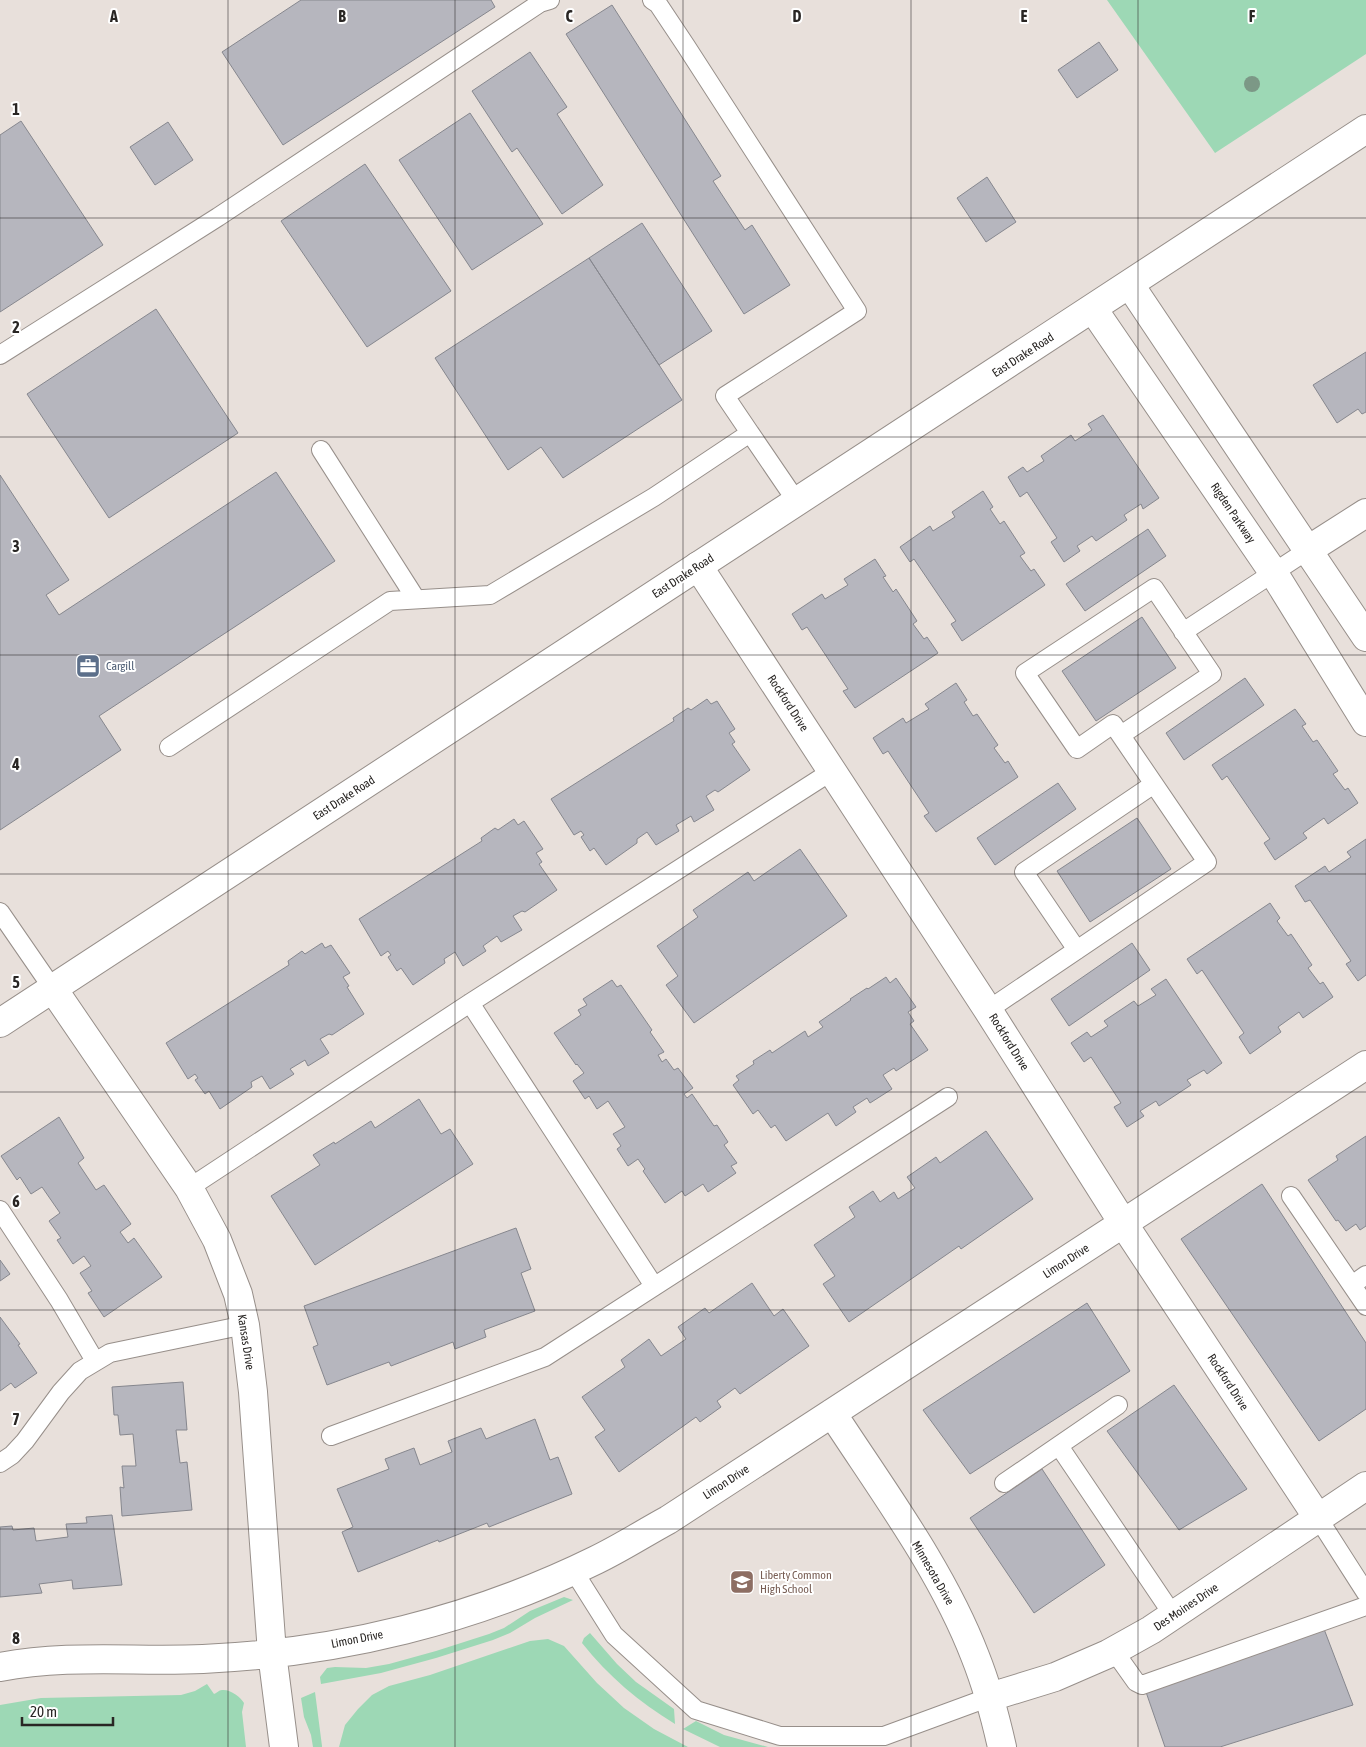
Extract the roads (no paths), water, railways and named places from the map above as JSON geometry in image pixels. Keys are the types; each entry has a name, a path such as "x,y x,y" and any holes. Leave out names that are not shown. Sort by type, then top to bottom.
{"street":[{"name":"East Drake Road","path":"0,1023 1366,130"},
{"path":"1130,285 1366,637"},
{"name":"Rigden Parkway","path":"1093,309 1274,572 1366,722"},
{"path":"1308,550 1366,513"},
{"name":"Rockford Drive","path":"698,566 988,1010 1123,1223 1318,1518"},
{"name":"Kansas Drive","path":"53,988 189,1188 204,1213 228,1264 238,1294 245,1325 255,1410 272,1653 284,1747"},
{"name":"Limon Drive","path":"0,1666 58,1659 203,1659 272,1653 360,1640 456,1616 518,1594 596,1560 668,1520 1366,1065"},
{"name":"Minnesota Drive","path":"832,1413 926,1557 960,1621 975,1654 990,1697 1002,1747"},
{"name":"Des Moines Drive","path":"990,1697 1055,1677 1114,1651 1151,1630 1366,1486"}],"lane":[{"path":"0,355 218,217 540,3 550,0"},
{"path":"652,0 658,4 686,46 857,311 725,396 797,502"},
{"path":"168,747 390,601 490,595 654,497 750,433"},
{"path":"321,450 416,599"},
{"path":"1183,632 1308,550"},
{"path":"988,1010 1207,862 1113,724 1077,749 1025,672 1154,588 1212,674 1121,735"},
{"path":"189,1188 470,1003 832,771"},
{"path":"1077,950 1024,872 1154,784"},
{"path":"0,912 53,988"},
{"path":"470,1003 654,1286"},
{"path":"331,1436 545,1357 948,1097"},
{"path":"1291,1196 1359,1280 1366,1306"},
{"path":"0,1210 59,1300 94,1361"},
{"path":"0,1463 12,1455 25,1441 61,1392 80,1371 94,1361 110,1352 126,1348 245,1325"},
{"path":"1004,1483 1118,1405"},
{"path":"1059,1446 1173,1615"},
{"path":"1318,1518 1366,1593"},
{"path":"573,1570 614,1636 696,1710 780,1736 884,1736 990,1697"},
{"path":"1114,1651 1136,1682 1142,1685 1366,1606"}],"place":[{"name":"Cargill","path":"88,666"},
{"name":"Liberty Common High School","path":"742,1582"}]}
